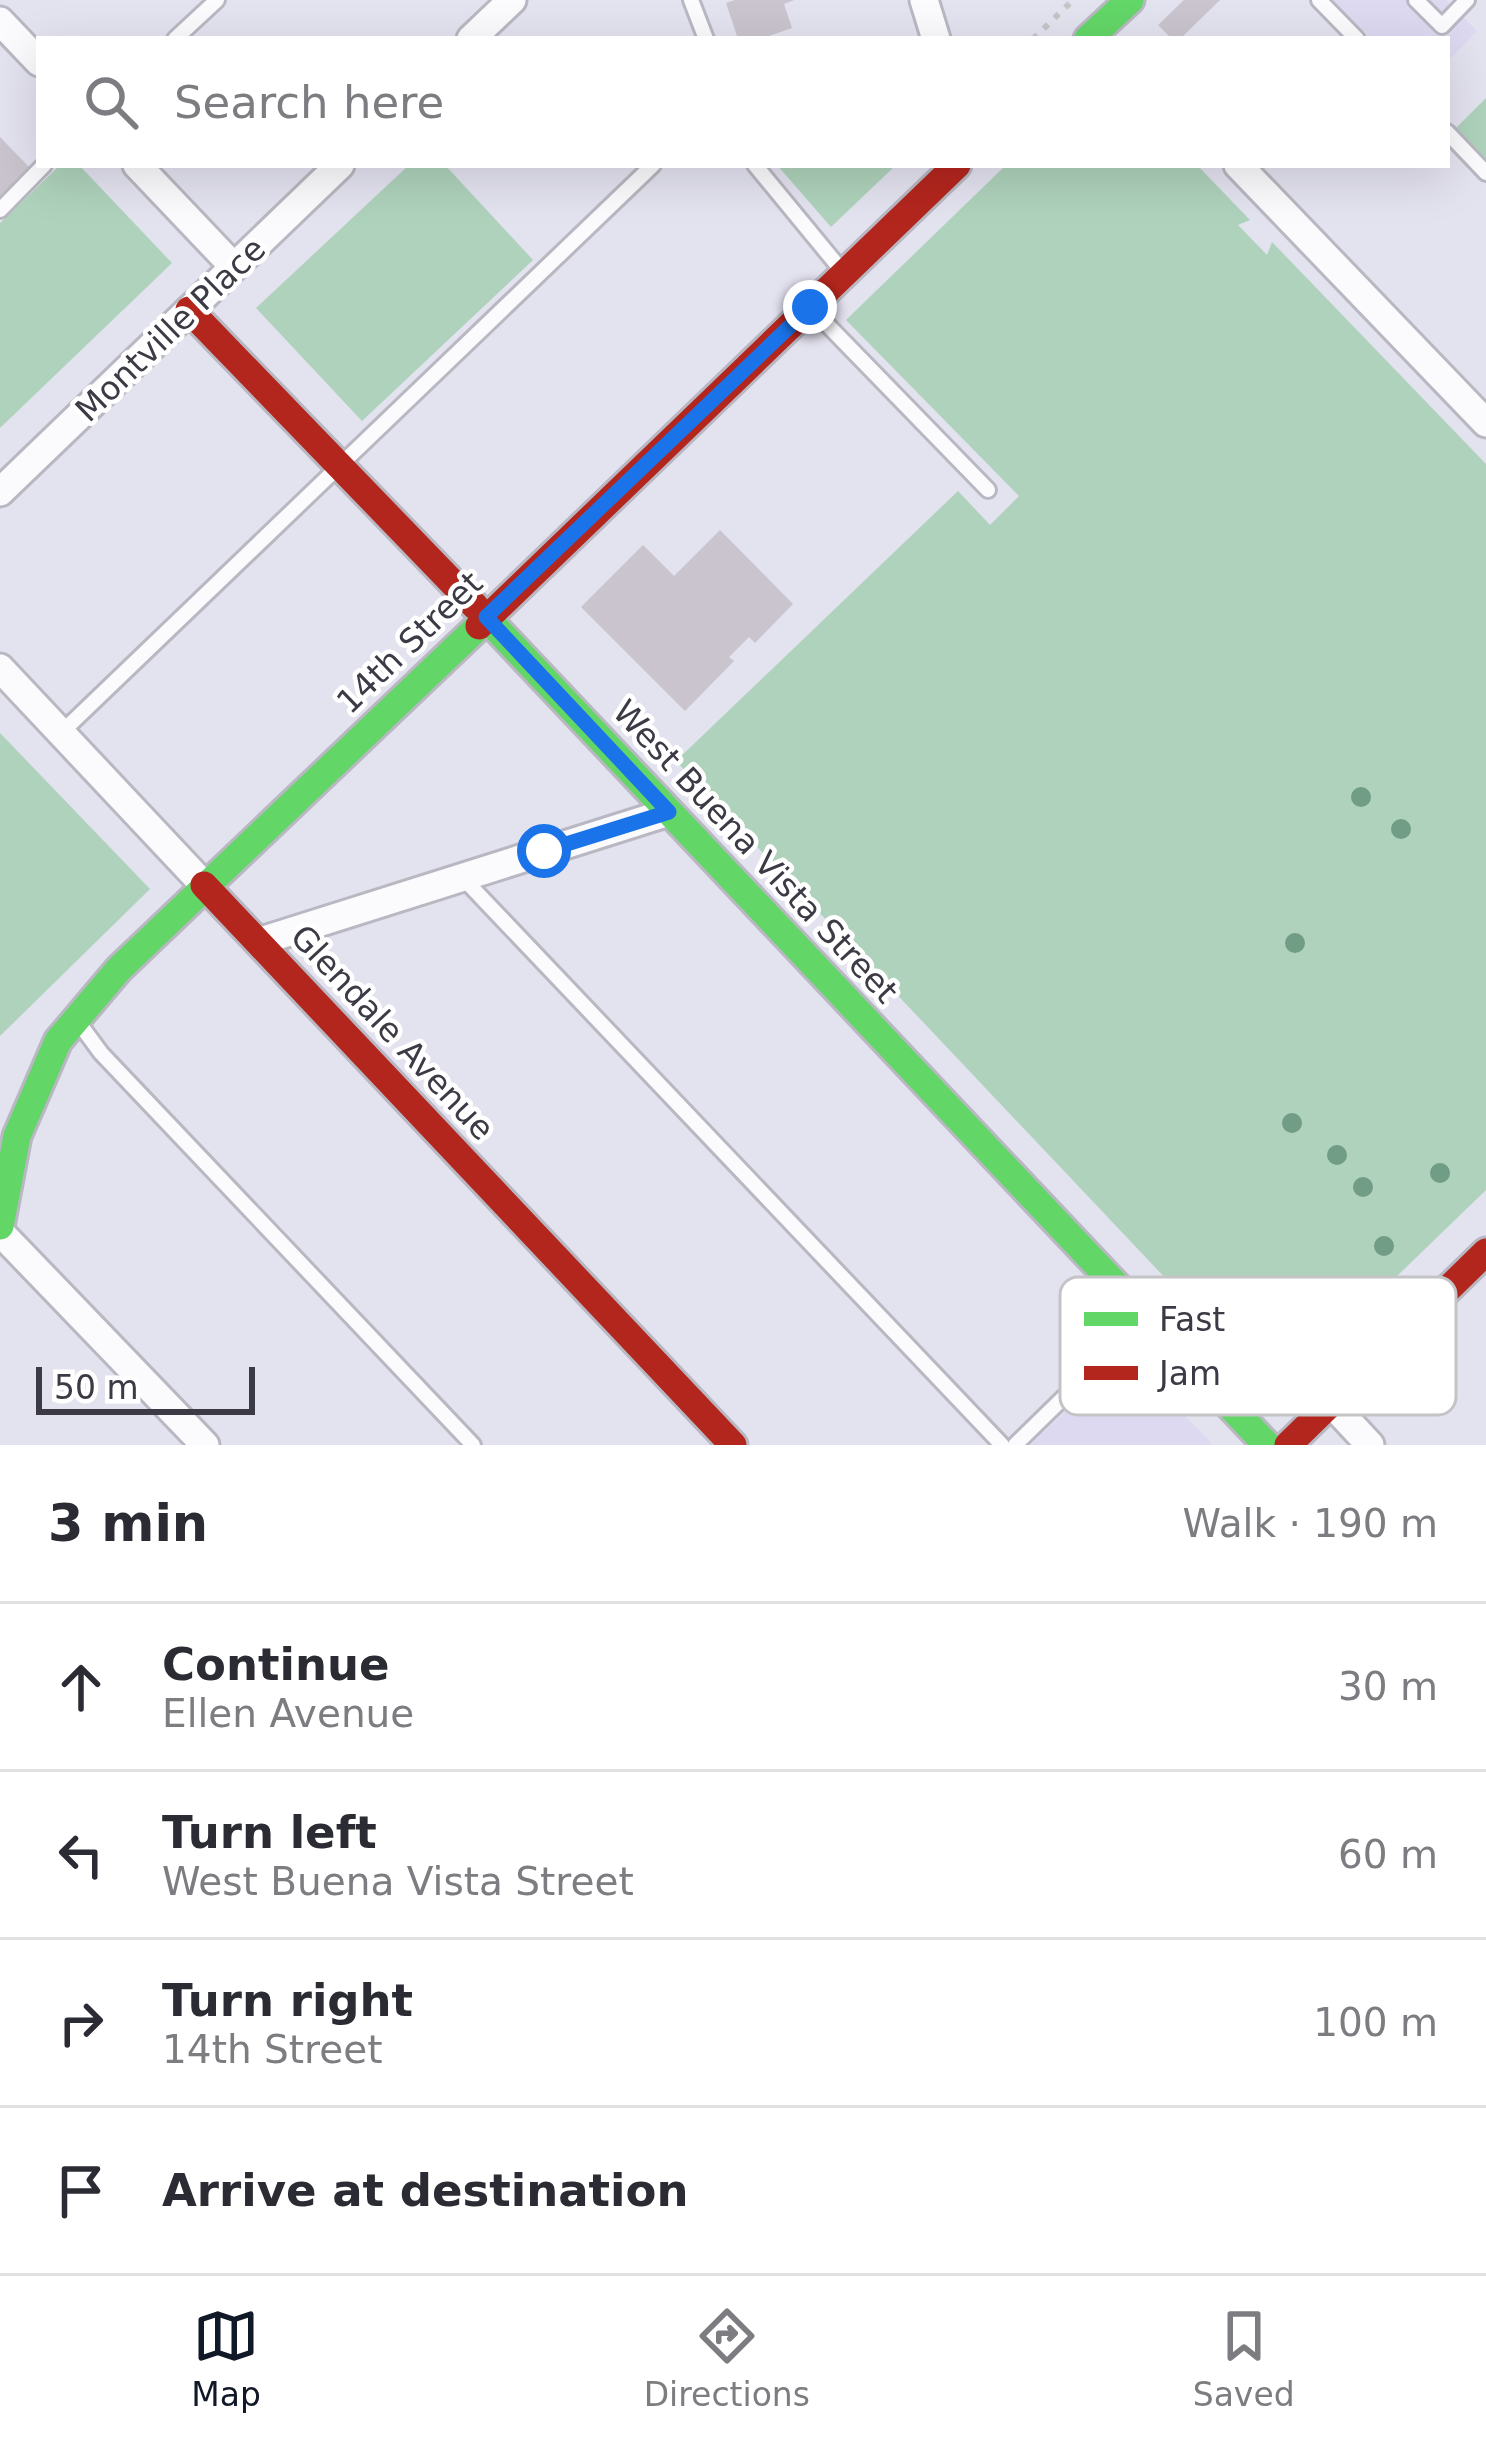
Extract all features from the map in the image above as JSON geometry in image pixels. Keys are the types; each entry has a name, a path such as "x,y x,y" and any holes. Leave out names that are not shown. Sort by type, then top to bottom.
{"street":[{"path":"474,36 512,0"},
{"path":"924,0 935,36"},
{"path":"1103,34 1130,0"},
{"path":"0,21 36,59"},
{"path":"139,168 234,267"},
{"name":"Montville Place","path":"0,492 337,168"},
{"name":"14th Street","path":"0,1229 17,1136 58,1041 119,969 954,168"},
{"path":"1241,168 1486,423"},
{"name":"West Buena Vista Street","path":"189,310 486,617 1107,1277"},
{"name":"Glendale Avenue","path":"0,668 733,1445"},
{"path":"258,942 669,812"},
{"path":"0,1229 205,1445"},
{"path":"1456,1281 1486,1252"},
{"name":"West Buena Vista Street","path":"1238,1415 1267,1445"},
{"path":"1288,1445 1319,1415"},
{"path":"1342,1415 1370,1445"}],"lane":[{"path":"179,36 217,0"},
{"path":"692,0 705,36"},
{"path":"1319,0 1354,36"},
{"path":"1416,0 1442,26 1467,0"},
{"path":"1450,135 1486,173"},
{"path":"0,209 41,168"},
{"path":"61,733 649,168"},
{"path":"756,168 844,274"},
{"path":"810,307 988,490"},
{"path":"462,877 1002,1445"},
{"path":"76,1019 101,1053 473,1445"},
{"path":"1015,1445 1060,1401"}],"path":[{"path":"1036,36 1072,0"}],"shaded area":[{"path":"1332,0 1446,0 1477,31 1450,59 1450,36 1369,36"},
{"path":"1062,1415 1184,1415 1213,1445 1030,1445"}],"green space":[{"path":"1486,98 1486,160 1456,128"},
{"path":"57,168 82,168 172,263 0,428 0,223"},
{"path":"406,168 448,168 533,260 362,421 256,308"},
{"path":"780,168 893,168 831,227"},
{"path":"1003,168 1200,168 1250,220 1238,225 1267,255 1272,242 1486,464 1486,1190 1396,1277 1164,1277 676,761 958,491 990,525 1019,496 846,320"},
{"path":"0,733 150,889 0,1036"}],"building":[{"path":"794,0 784,4 792,28 769,36 737,36 726,3"},
{"path":"1184,0 1220,0 1183,36 1169,36 1158,25"},
{"path":"0,137 30,168 0,198"},
{"path":"720,530 793,604 755,643 749,637 729,657 734,661 685,711 581,607 643,545 674,576"}],"traffic: fast":[{"path":"1091,36 1130,0"},
{"path":"475,606 1108,1277"},
{"path":"0,1226 17,1136 58,1041 119,969 479,626"},
{"path":"1239,1415 1267,1445"}],"traffic: jam":[{"path":"479,626 954,168"},
{"path":"189,310 475,606"},
{"path":"204,885 733,1445"},
{"path":"1456,1281 1486,1252"},
{"path":"1288,1445 1319,1415"}],"route":[{"path":"544,851 669,812 486,617 810,307"}]}
